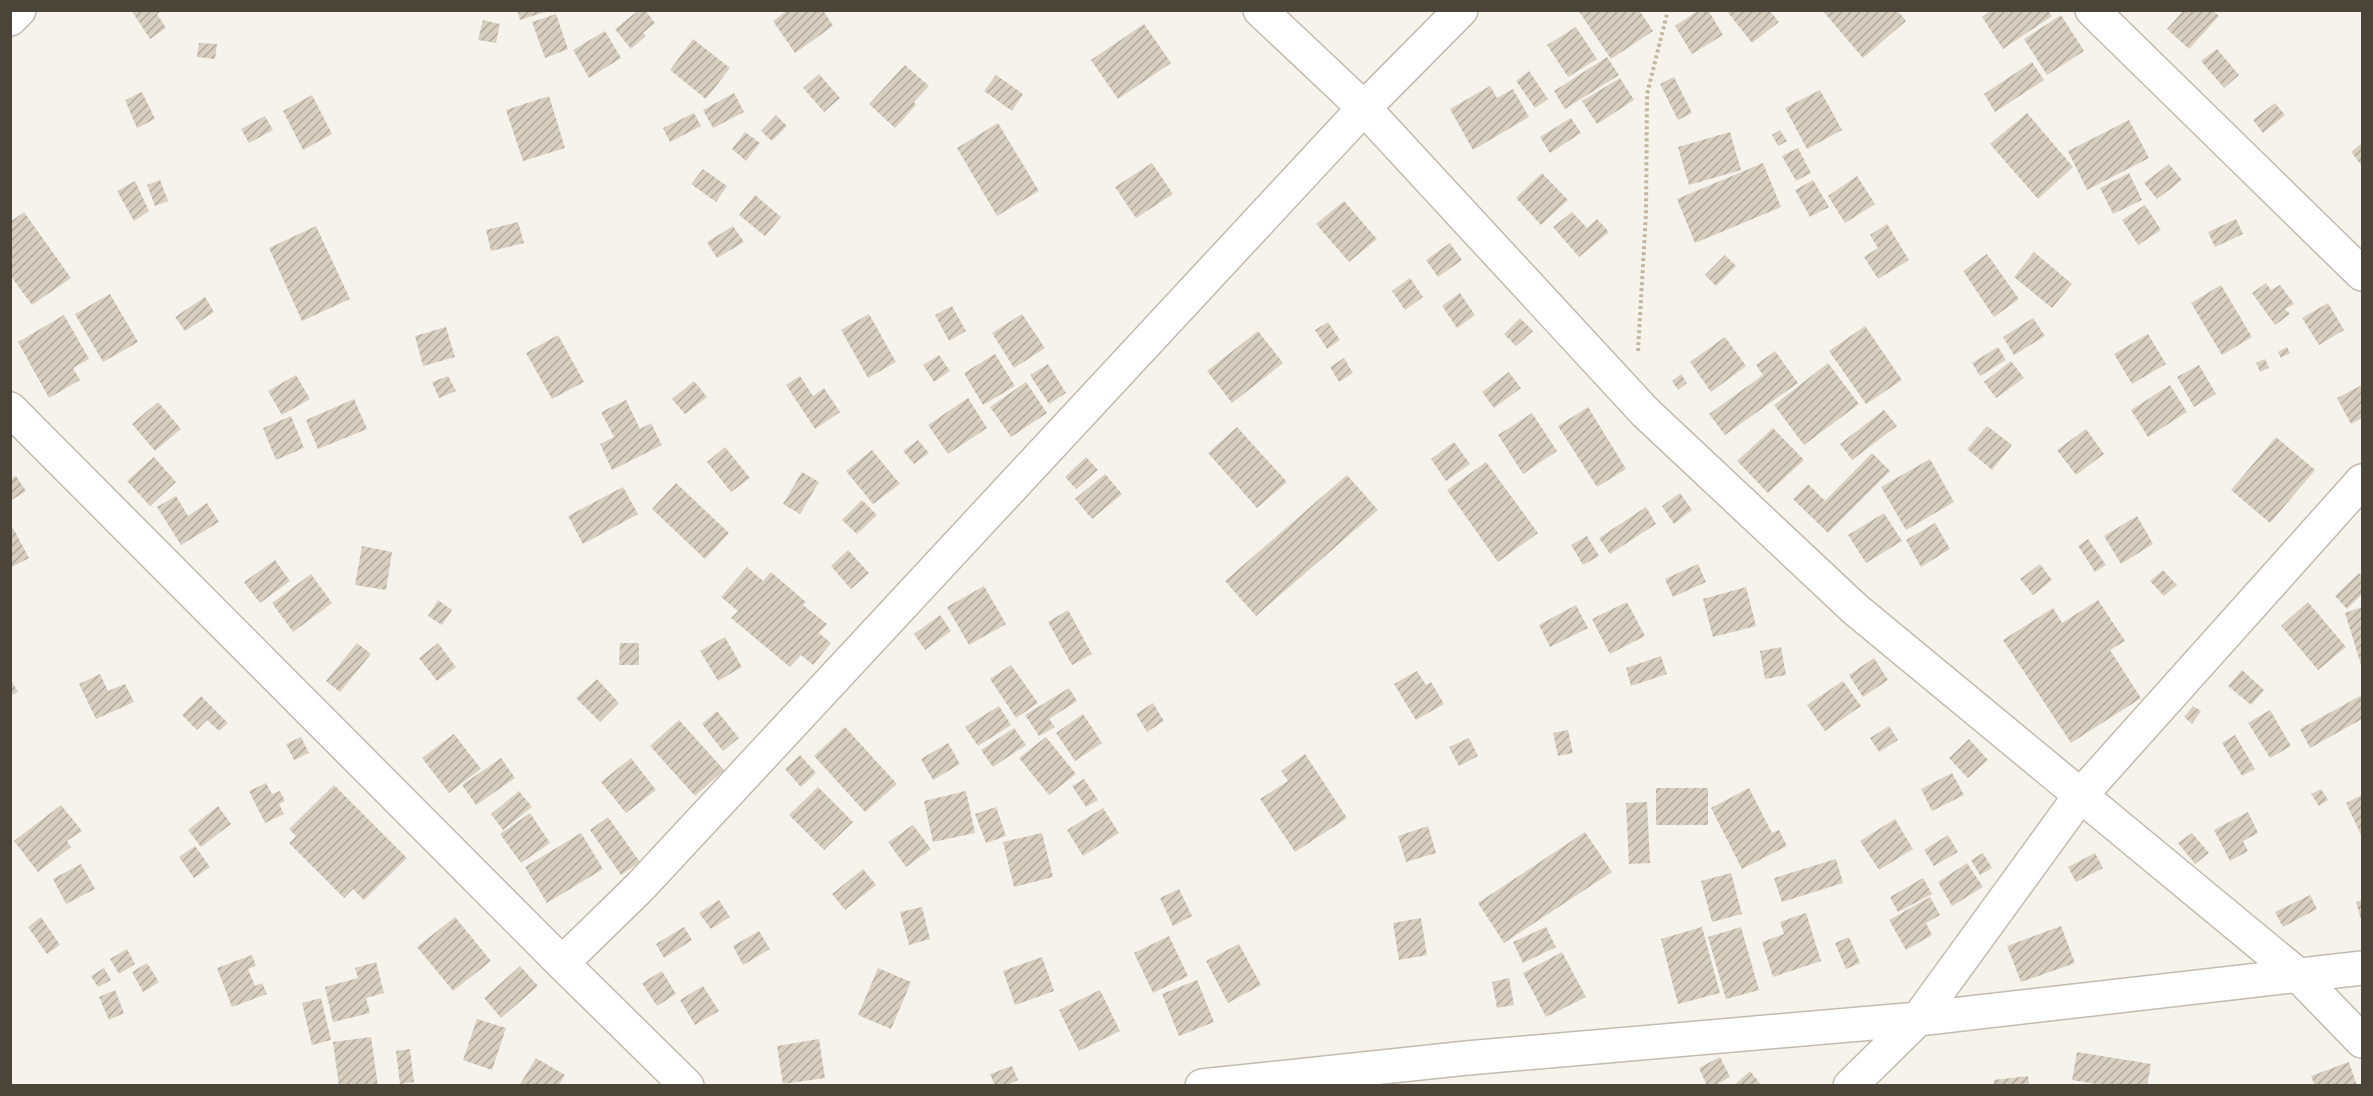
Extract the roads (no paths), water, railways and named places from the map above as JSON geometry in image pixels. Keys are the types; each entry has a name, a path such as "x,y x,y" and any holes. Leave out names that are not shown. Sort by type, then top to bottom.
{"street":[{"path":"10,20 19,10"},
{"path":"1260,10 1364,108 1645,412 1855,609 2298,975 2362,1041"},
{"path":"562,963 640,887 1364,108 1461,10"},
{"path":"2092,10 2362,274"},
{"path":"10,409 687,1086"},
{"path":"1850,1086 1918,1018 2080,796 2362,481"},
{"path":"1202,1086 1467,1058 1918,1018 2362,968"}]}
